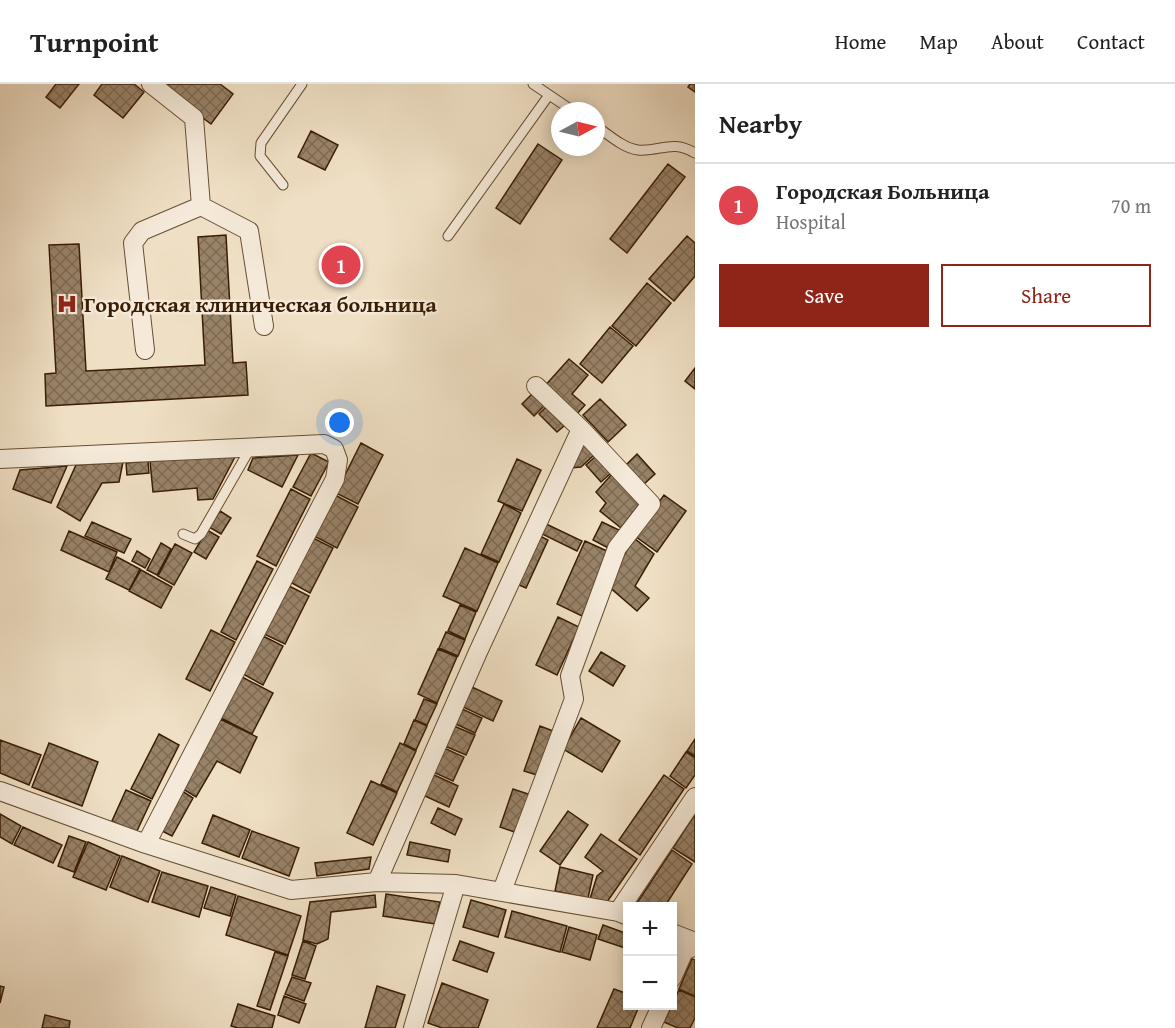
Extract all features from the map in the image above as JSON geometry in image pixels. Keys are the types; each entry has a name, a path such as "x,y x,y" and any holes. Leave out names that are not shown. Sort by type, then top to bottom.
{"street":[{"path":"151,84 194,118 201,206"},
{"path":"201,206 249,231 264,326"},
{"path":"145,350 133,243 142,231 201,206"},
{"path":"502,891 574,699 570,676 617,548 651,504 581,429 536,386"},
{"path":"377,882 478,652 581,429"},
{"path":"0,459 324,444 334,449 338,460 335,479 146,844"},
{"path":"0,791 146,844 291,890 377,882 456,884 622,914 695,797"},
{"path":"413,1028 456,884"},
{"path":"677,935 695,944"},
{"path":"677,967 684,951 695,944"},
{"path":"651,1028 659,1010"}],"lane":[{"path":"283,185 260,156 261,142 302,84"},
{"path":"533,84 560,102"},
{"path":"448,236 549,95"},
{"path":"605,132 627,147 640,150 668,146 685,147 695,153"},
{"path":"183,534 195,539 201,534 251,447"}],"building":[{"path":"56,84 79,84 60,108 46,97"},
{"path":"102,84 134,84 144,92 123,118 94,95"},
{"path":"163,84 220,84 233,94 211,124 161,87"},
{"path":"690,84 695,84 695,92 688,87"},
{"path":"311,131 338,145 325,170 298,157"},
{"path":"538,144 551,153 551,156 562,160 520,224 496,208"},
{"path":"668,164 685,177 627,253 610,239"},
{"name":"Городская клиническая больница","path":"226,235 233,363 246,362 248,395 46,406 45,374 56,373 49,245 79,244 86,371 205,365 198,237"},
{"path":"687,236 695,243 695,276 674,301 649,279"},
{"path":"647,283 671,303 636,346 612,326"},
{"path":"610,327 633,346 602,383 580,364"},
{"path":"569,359 588,375 572,394 585,405 576,415 543,388"},
{"path":"695,368 695,389 685,381"},
{"path":"532,394 544,406 534,416 522,404"},
{"path":"600,399 626,425 608,442 583,415"},
{"path":"546,407 564,426 557,432 539,414"},
{"path":"582,442 594,455 581,467 571,468"},
{"path":"361,443 383,455 358,504 336,493"},
{"path":"311,453 329,462 311,496 293,487"},
{"path":"637,454 655,474 643,485 625,466"},
{"path":"236,455 213,499 198,500 197,488 153,492 150,461"},
{"path":"298,455 282,487 248,470 253,458"},
{"path":"596,456 611,473 601,482 586,465"},
{"path":"517,459 541,470 522,511 498,501"},
{"path":"148,461 149,473 127,475 126,463"},
{"path":"123,462 119,482 102,483 80,521 57,507 76,465"},
{"path":"67,466 51,503 13,489 20,470"},
{"path":"612,474 640,503 621,528 600,511 606,503 596,492"},
{"path":"291,489 310,499 276,566 257,556"},
{"path":"335,495 358,507 337,548 314,536"},
{"path":"664,495 686,511 657,552 635,536"},
{"path":"504,504 521,513 499,562 481,554"},
{"path":"220,511 231,518 221,534 209,527"},
{"path":"92,522 131,539 124,553 85,536"},
{"path":"602,522 619,530 610,549 593,540"},
{"path":"544,523 582,541 577,551 540,533"},
{"path":"207,530 219,537 206,559 194,552"},
{"path":"69,531 117,552 109,572 61,550"},
{"path":"538,535 548,540 526,588 517,584"},
{"path":"313,538 333,548 310,593 290,582"},
{"path":"634,538 654,554 635,586 649,598 637,611 607,585"},
{"path":"585,541 609,552 582,616 557,604"},
{"path":"161,543 171,549 157,575 147,570"},
{"path":"175,544 192,553 174,585 158,576"},
{"path":"465,548 498,563 477,611 443,596"},
{"path":"137,551 150,559 145,568 132,561"},
{"path":"117,557 140,569 129,590 106,579"},
{"path":"257,561 273,569 236,640 221,632"},
{"path":"141,570 172,587 161,608 129,591"},
{"path":"289,586 309,596 285,644 264,634"},
{"path":"460,605 476,612 465,639 448,631"},
{"path":"558,617 579,627 557,675 536,665"},
{"path":"211,630 235,642 210,691 186,679"},
{"path":"446,632 465,640 458,656 439,648"},
{"path":"263,636 283,646 263,685 243,674"},
{"path":"438,649 457,657 437,703 418,694"},
{"path":"601,652 625,666 613,686 589,671"},
{"path":"242,677 273,693 252,734 221,718"},
{"path":"472,687 502,701 493,721 463,707"},
{"path":"424,699 437,704 427,725 415,720"},
{"path":"462,709 482,718 475,733 456,724"},
{"path":"581,718 620,741 602,772 563,749"},
{"path":"220,719 257,737 240,773 217,761 196,797 183,789"},
{"path":"414,720 427,726 416,750 404,744"},
{"path":"454,726 475,735 466,755 445,746"},
{"path":"540,726 553,731 537,775 524,771"},
{"path":"159,734 179,745 152,799 131,789"},
{"path":"695,739 695,756 687,751"},
{"path":"0,740 41,755 29,785 0,773"},
{"path":"49,743 98,762 82,806 32,787"},
{"path":"400,743 416,751 397,792 381,784"},
{"path":"444,748 464,757 453,781 433,772"},
{"path":"686,752 695,758 695,775 686,788 670,776"},
{"path":"432,774 458,786 449,807 423,795"},
{"path":"664,775 684,789 640,855 619,840"},
{"path":"371,781 397,793 373,845 347,833"},
{"path":"513,789 531,795 517,833 500,827"},
{"path":"126,790 151,801 136,833 112,821"},
{"path":"182,791 193,798 172,836 160,830"},
{"path":"438,808 462,819 455,835 431,823"},
{"path":"568,811 588,825 560,865 540,851"},
{"path":"0,814 21,826 12,844 0,837"},
{"path":"695,814 695,862 673,848"},
{"path":"213,815 250,830 239,857 202,843"},
{"path":"23,827 62,845 53,863 14,845"},
{"path":"252,831 299,848 289,876 242,858"},
{"path":"601,834 637,859 607,902 590,899 597,876 603,871 585,857"},
{"path":"69,836 86,842 74,872 58,866"},
{"path":"88,842 120,856 106,890 73,877"},
{"path":"410,842 450,850 448,862 407,855"},
{"path":"672,850 692,864 668,902 638,902"},
{"path":"122,856 160,871 148,902 110,887"},
{"path":"371,857 369,869 317,876 315,863"},
{"path":"560,867 593,875 588,898 555,891"},
{"path":"162,872 208,886 199,917 152,902"},
{"path":"211,887 236,895 230,916 204,908"},
{"path":"386,894 440,902 435,924 383,916"},
{"path":"375,895 376,907 331,912 328,939 317,944 303,940 310,902"},
{"path":"238,896 301,916 288,955 226,935"},
{"path":"471,900 506,910 498,937 463,927"},
{"path":"512,911 567,926 560,952 505,937"},
{"path":"603,925 623,932 623,947 598,939"},
{"path":"569,927 597,935 590,960 562,952"},
{"path":"303,941 316,946 305,979 292,975"},
{"path":"460,941 494,953 487,972 453,960"},
{"path":"275,952 288,956 270,1010 257,1006"},
{"path":"692,959 695,960 695,996 679,989"},
{"path":"292,977 311,983 304,1001 285,994"},
{"path":"442,983 488,1000 478,1028 442,1028 428,1023"},
{"path":"0,986 4,987 0,1003"},
{"path":"377,986 405,995 395,1028 365,1028"},
{"path":"614,989 623,992 623,1010 637,1010 630,1028 597,1028"},
{"path":"679,990 695,997 695,1018 690,1028 678,1028 664,1022 670,1010 677,1010"},
{"path":"284,996 306,1004 299,1023 278,1015"},
{"path":"238,1004 275,1016 272,1028 231,1026"},
{"path":"45,1015 70,1021 69,1028 42,1028"}],"place":[{"name":"Городская Больница","path":"341,265"},
{"name":"Городская клиническая больница","path":"67,304"}]}
